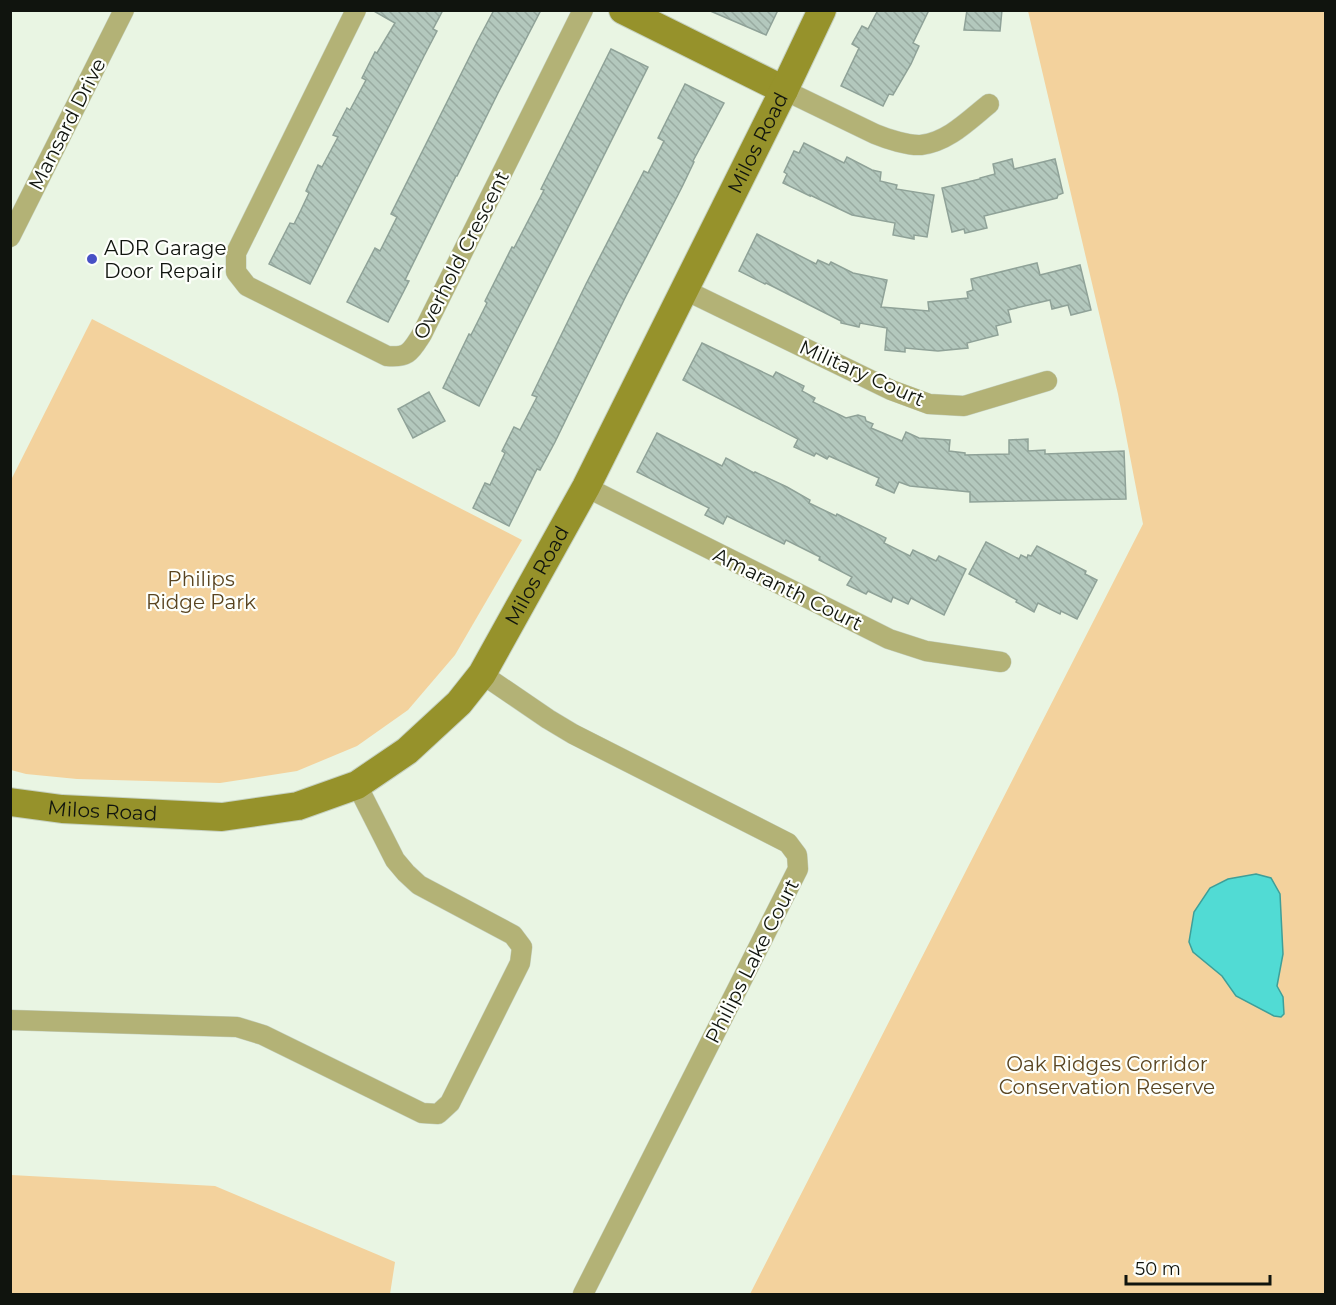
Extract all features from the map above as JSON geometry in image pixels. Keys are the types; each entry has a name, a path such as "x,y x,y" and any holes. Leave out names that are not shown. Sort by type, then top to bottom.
{"street":[{"name":"Mansard Drive","path":"10,237 124,10"},
{"name":"Overhold Crescent","path":"356,10 236,252 236,272 247,286 387,356 399,357 411,351 422,334 583,10"},
{"path":"622,10 890,140 920,145 939,140 957,130 989,104"},
{"name":"Milos Road","path":"10,802 62,809 222,817 298,806 357,785 407,751 459,703 482,674 586,487 822,10"},
{"name":"Military Court","path":"685,290 891,390 929,404 964,406 1047,381"},
{"name":"Amaranth Court","path":"586,487 889,639 926,651 1001,662"},
{"name":"Philips Lake Court","path":"482,674 573,734 788,843 797,855 798,869 583,1294"},
{"path":"10,1020 237,1027 272,1039 422,1113 438,1114 450,1103 520,963 522,946 513,934 419,885 406,873 395,860 357,785"}],"green space":[{"name":"Oak Ridges Corridor Conservation Reserve","path":"1028,11 1325,11 1325,1294 750,1294 1143,524 1118,394"},
{"name":"Philips Ridge Park","path":"92,319 522,540 455,655 408,710 357,746 297,771 220,783 77,779 26,774 11,770 11,480"},
{"path":"11,1175 215,1186 395,1262 390,1294 11,1294"}],"water":[{"path":"1256,874 1271,878 1280,894 1283,954 1277,986 1283,997 1284,1014 1281,1017 1274,1016 1236,996 1222,976 1193,952 1189,942 1194,912 1210,888 1228,879"}],"building":[{"path":"372,10 443,10 433,29 437,31 310,284 269,264 290,223 294,224 300,212 309,193 306,191 318,165 322,167 338,137 333,135 347,108 350,110 366,80 362,78 375,52 377,53 395,23"},
{"path":"494,10 541,10 405,280 409,281 388,322 347,302 375,248 380,251 397,217 391,214"},
{"path":"708,10 778,10 766,35"},
{"path":"878,10 929,10 913,43 919,46 911,64 893,95 889,94 883,106 841,86 859,48 852,44 862,26 868,29"},
{"path":"967,10 1002,10 1000,31 964,30"},
{"path":"611,49 648,67 479,406 443,388 487,303 485,301 512,247 514,248 544,190 541,189"},
{"path":"685,84 724,103 693,161 555,442 540,470 537,469 509,526 473,508 485,483 490,485 505,453 502,451 514,427 520,430 537,397 532,395 644,171 648,173 664,141 658,138"},
{"path":"804,143 844,163 847,157 872,170 881,172 880,181 897,185 896,189 934,195 927,237 914,235 914,239 893,235 895,223 852,215 783,183 787,174 784,172 794,151 799,153"},
{"path":"1012,159 1014,169 1055,159 1063,193 1057,198 984,216 987,228 965,233 964,229 952,232 942,188 995,174 993,164"},
{"path":"757,234 816,264 818,260 829,265 831,262 853,273 887,280 881,307 929,311 928,302 968,298 967,292 973,290 971,279 1037,263 1040,275 1080,265 1091,310 1071,315 1068,305 1052,309 1050,300 1008,310 1011,322 996,326 998,335 967,343 968,348 938,351 905,348 905,352 885,350 887,328 860,323 859,327 841,323 739,271"},
{"path":"702,343 773,377 776,372 804,386 802,391 815,398 813,402 846,418 858,415 865,417 866,421 873,424 871,428 902,441 906,432 919,438 950,440 949,451 965,453 965,455 1009,454 1009,440 1028,439 1028,451 1045,450 1045,454 1124,451 1126,499 970,502 970,492 910,486 899,482 894,493 876,485 879,478 829,456 827,459 816,453 814,456 794,447 798,439 683,380"},
{"path":"429,392 445,421 413,438 398,409"},
{"path":"657,433 722,466 726,458 787,487 810,500 809,503 886,538 884,543 910,556 913,550 936,561 939,556 966,569 944,615 911,598 908,604 893,597 891,602 868,591 866,594 847,585 852,577 819,560 820,557 786,540 784,544 727,516 723,524 705,515 709,508 637,472"},
{"path":"986,542 1019,559 1021,555 1027,558 1028,555 1031,556 1037,546 1086,571 1085,574 1097,580 1077,619 1061,611 1060,614 1038,603 1034,612 969,574"}],"place":[{"name":"ADR Garage Door Repair","path":"92,259"}]}
